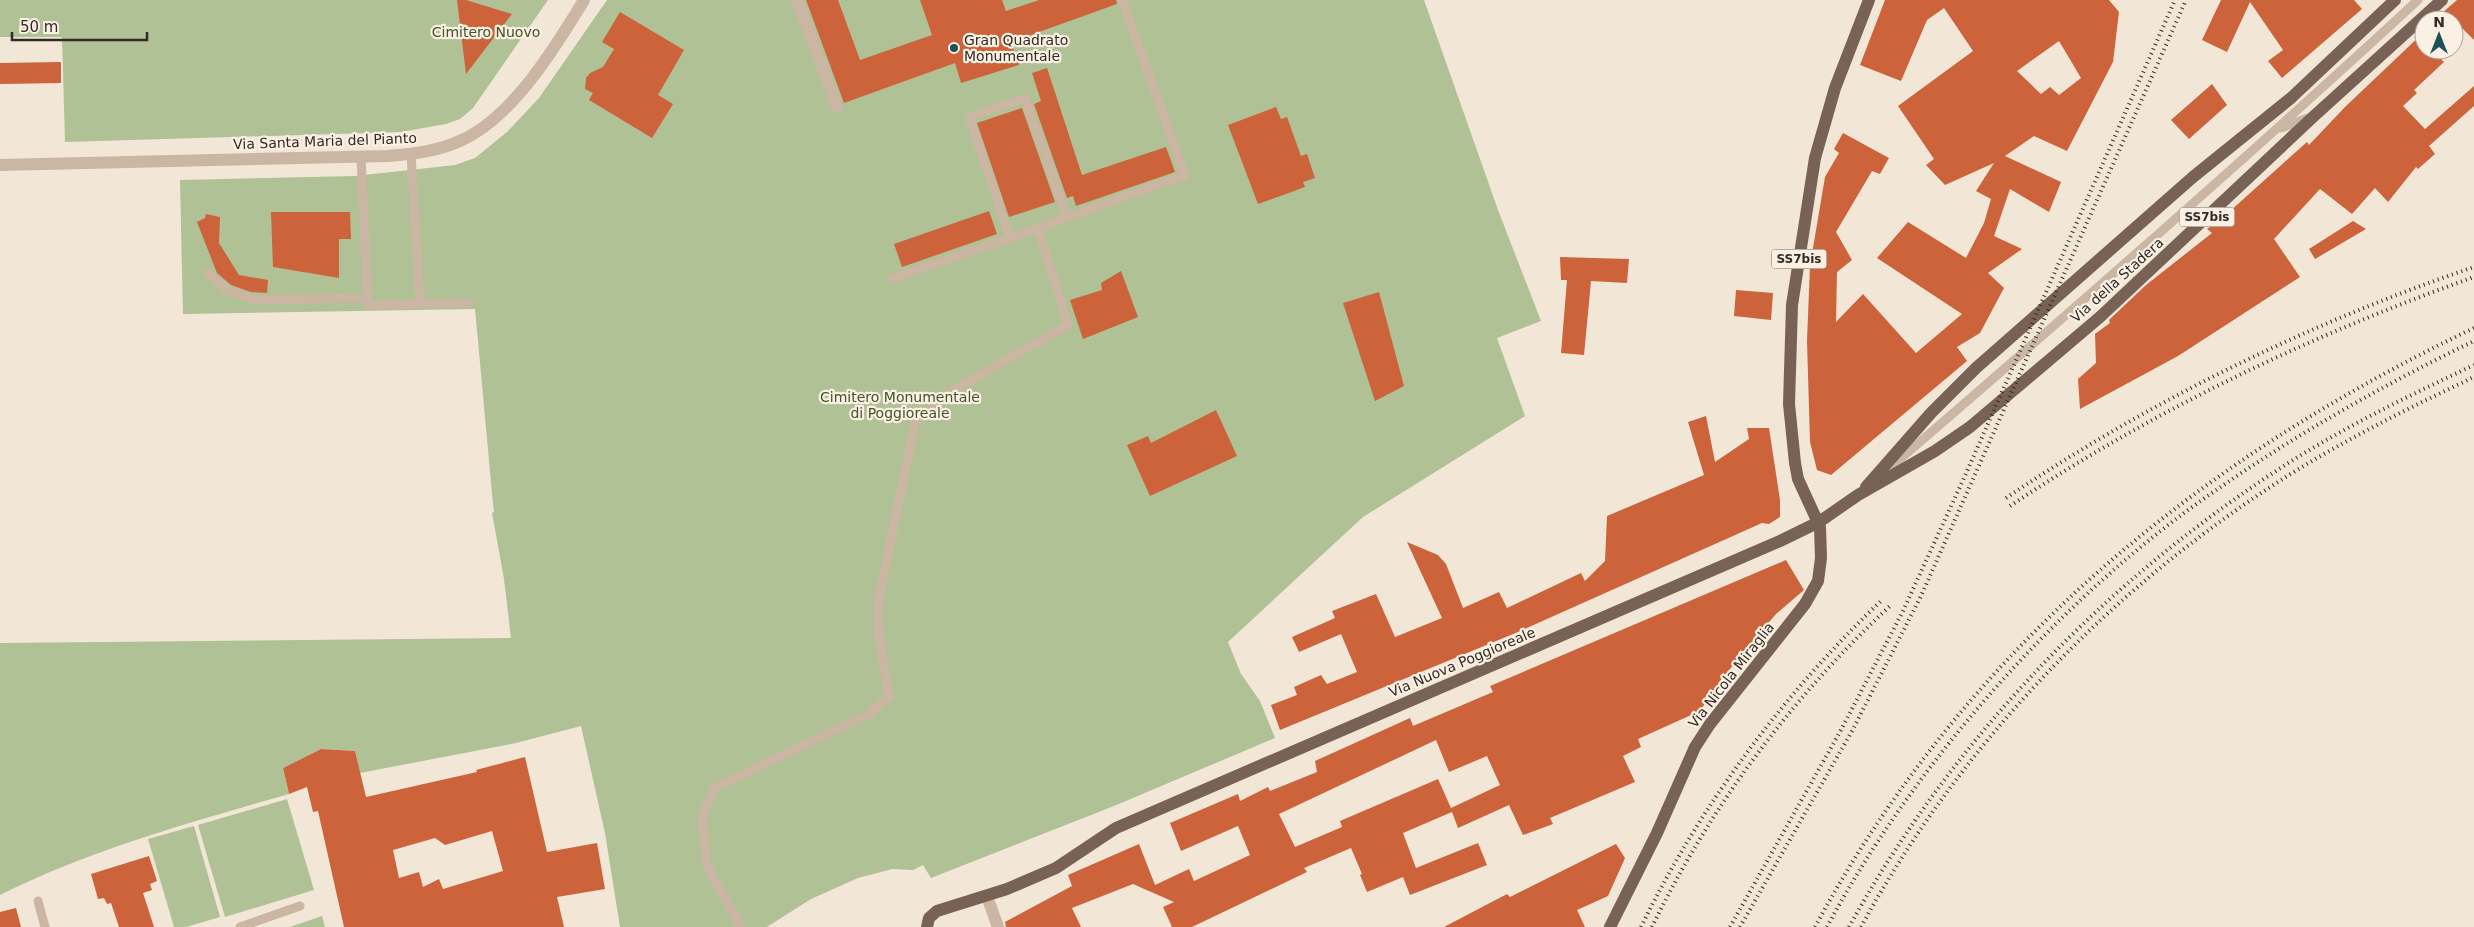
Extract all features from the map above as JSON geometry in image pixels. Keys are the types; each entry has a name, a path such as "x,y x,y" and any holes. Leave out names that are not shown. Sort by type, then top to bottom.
{"main road":[{"name":"SS7bis","path":"1819,522 1798,479 1795,463 1790,404 1792,305 1816,158 1835,88 1869,0"},
{"name":"Via della Stadera","path":"1858,495 1931,413 1976,368 2193,177 2291,98 2395,0"},
{"name":"Via della Stadera","path":"1819,522 1858,495 1935,452 1970,427 2100,317 2313,117 2442,0"},
{"name":"Via Nuova Poggioreale","path":"926,927 929,918 937,911 1008,889 1056,868 1116,828 1778,543 1819,522"},
{"name":"Via Nicola Miraglia","path":"1610,927 1657,833 1695,747 1710,724 1813,592 1818,581 1821,558 1819,522"}],"street":[{"name":"Via Santa Maria del Pianto","path":"0,165 361,157 411,154 438,150 482,130 525,85 584,0"},
{"path":"797,0 837,107"},
{"path":"989,902 998,927"}],"lane":[{"path":"891,279 1038,228 1125,193 1185,175 1122,0"},
{"path":"1858,495 1974,397 2276,130 2418,0"},
{"path":"1010,238 969,117 1024,98 1067,217"},
{"path":"2276,130 2291,98"},
{"path":"2276,130 2313,117"},
{"path":"411,154 420,304"},
{"path":"361,157 368,305 468,303"},
{"path":"740,926 707,866 702,818 714,788 869,714 889,697 879,636 878,603 914,423 955,389 1068,325 1038,228"},
{"path":"208,273 227,290 254,300 368,298"},
{"path":"38,901 45,927"},
{"path":"240,927 300,906"}],"green space":[{"name":"Cimitero Nuovo","path":"0,0 548,0 473,108 460,119 446,124 401,132 65,142 62,37 0,37"},
{"name":"Cimitero Monumentale di Poggioreale","path":"607,0 1424,0 1498,210 1541,321 1497,338 1525,416 1363,517 1228,642 1241,674 1260,701 1275,738 1114,806 931,878 923,865 913,870 892,869 858,878 811,899 767,927 620,927 605,833 581,726 516,743 360,773 355,751 321,749 283,768 289,794 179,826 106,850 0,895 0,643 511,638 504,579 492,513 494,512 475,309 183,314 180,180 355,176 455,165 475,158 507,132 539,98"},
{"path":"287,799 314,890 225,917 198,825"},
{"path":"194,826 220,917 186,927 174,927 148,839"},
{"path":"322,916 325,927 290,927"}],"building":[{"path":"457,0 466,0 512,14 466,74"},
{"name":"Gran Quadrato Monumentale","path":"806,0 838,0 860,60 932,35 920,0 1002,0 1006,11 1039,0 1116,0 1117,4 1011,42 1019,65 961,83 955,63 844,103"},
{"path":"1885,0 2109,0 2119,12 2113,62 2067,151 2034,136 2005,156 2061,182 2049,212 2010,189 1994,236 2022,249 1988,273 2004,288 1980,333 1957,347 1967,361 1831,475 1817,470 1810,442 1807,341 1810,266 1825,177 1839,153 1834,149 1843,133 1889,158 1880,174 1872,171 1836,232 1852,260 1837,272 1836,322 1863,294 1916,353 1962,314 1877,258 1908,222 1966,258 1984,223 1991,199 1976,191 1994,163 1945,185 1926,165 1934,159 1898,106 1973,51 1944,8 1927,20 1901,81 1860,65","holes":["2059,41 2081,78 2059,95 2050,87 2041,94 2017,71"]},
{"path":"2221,0 2354,0 2362,9 2282,78 2268,61 2283,50 2250,2 2227,52 2202,40"},
{"path":"2457,0 2474,0 2474,40 2464,30 2464,10 2446,10"},
{"path":"620,12 684,50 658,95 673,104 652,138 589,100 593,93 585,89 586,78 590,73 603,67 614,49 602,42"},
{"path":"2414,41 2414,60 2442,60 2444,62 2414,90 2417,93 2403,106 2425,129 2474,86 2474,106 2429,146 2435,154 2418,169 2416,167 2388,202 2375,188 2352,214 2320,189 2274,239 2300,277 2178,356 2080,409 2078,379 2096,363 2095,334 2110,323 2109,320 2146,285 2212,233 2207,229 2219,221 2307,142 2309,145 2345,107"},
{"path":"61,62 61,83 0,84 0,63"},
{"path":"1047,68 1082,175 1166,147 1175,172 1076,206 1073,196 1067,198 1034,104 1041,101 1032,73"},
{"path":"2212,84 2227,105 2189,139 2171,120"},
{"path":"1276,107 1281,119 1287,117 1301,156 1307,154 1315,178 1303,182 1305,187 1258,204 1228,125"},
{"path":"1022,108 1055,202 1009,217 977,123"},
{"path":"989,211 997,234 902,267 894,244"},
{"path":"271,212 350,212 351,239 339,239 339,278 273,267"},
{"path":"206,214 220,217 219,243 239,275 268,280 267,293 251,292 231,285 217,273 197,222 205,218"},
{"path":"2353,221 2366,229 2315,259 2309,249"},
{"path":"1560,257 1629,259 1627,283 1591,281 1584,355 1561,353 1567,280 1561,280"},
{"path":"1121,271 1138,317 1083,339 1070,300 1102,290 1101,283"},
{"path":"1736,290 1773,293 1771,320 1734,316"},
{"path":"1379,292 1404,386 1375,401 1343,303"},
{"path":"1216,410 1237,456 1150,496 1127,445 1148,436 1151,443"},
{"path":"1706,416 1715,462 1749,439 1747,428 1769,428 1780,500 1780,517 1769,524 1762,523 1518,632 1280,730 1271,705 1297,695 1294,687 1321,675 1327,684 1357,672 1341,634 1299,652 1292,637 1335,618 1332,611 1376,594 1395,637 1442,618 1407,542 1438,555 1446,564 1463,608 1499,592 1507,608 1581,573 1585,581 1605,561 1607,516 1704,475 1688,422"},
{"path":"1786,560 1804,590 1776,614 1763,629 1720,681 1700,711 1638,739 1641,747 1623,756 1635,782 1550,818 1553,824 1523,835 1509,805 1458,828 1452,812 1403,833 1416,868 1478,843 1487,865 1410,895 1403,877 1367,892 1351,848 1304,868 1307,872 1192,927 1172,927 1163,907 1174,902 1133,884 1072,908 1081,927 1006,927 1005,922 1072,886 1068,875 1139,844 1155,885 1189,869 1194,881 1250,855 1238,826 1181,851 1170,823 1238,794 1240,801 1268,787 1270,791 1317,772 1315,761 1410,718 1413,726 1493,692 1490,686","holes":["1436,740 1449,772 1487,756 1500,785 1451,808 1438,779 1340,821 1342,827 1295,847 1279,814"]},
{"path":"321,749 355,751 366,797 477,772 476,770 525,757 547,852 597,843 605,889 557,897 564,927 344,927 318,811 313,812 307,787 289,794 283,768","holes":["492,831 503,871 443,889 439,879 423,887 419,872 399,878 393,850 435,838 445,845"]},
{"path":"1616,844 1625,858 1608,896 1577,910 1585,927 1444,927 1507,894 1510,897"},
{"path":"149,856 157,881 150,884 152,890 143,893 154,927 119,927 111,903 107,904 104,898 98,899 91,874"},
{"path":"16,908 21,927 0,927 0,912"}],"railway":[{"path":"1730,927 1841,730 1903,611 1964,478 2175,0"},
{"path":"1740,927 1852,731 1921,596 2186,0"},
{"path":"2006,498 2117,429 2232,367 2352,313 2474,267"},
{"path":"2010,506 2120,438 2235,377 2353,324 2474,277"},
{"path":"1815,927 1874,828 1941,736 2015,652 2095,574 2182,503 2274,439 2372,381 2474,328"},
{"path":"1827,927 1862,866 1902,805 1947,746 1995,688 2046,633 2100,582 2155,535 2212,493 2275,451 2373,393 2474,341"},
{"path":"1849,927 1889,860 1933,795 1981,734 2032,676 2087,620 2145,568 2206,520 2294,459 2344,430 2474,365"},
{"path":"1861,927 1900,861 1943,797 1990,737 2042,679 2096,624 2154,573 2215,525 2278,482 2350,440 2474,377"},
{"path":"1641,927 1690,837 1747,752 1812,673 1883,599"},
{"path":"1652,927 1700,839 1756,756 1820,678 1890,606"}],"place":[{"name":"Gran Quadrato Monumentale","path":"954,48"}]}
